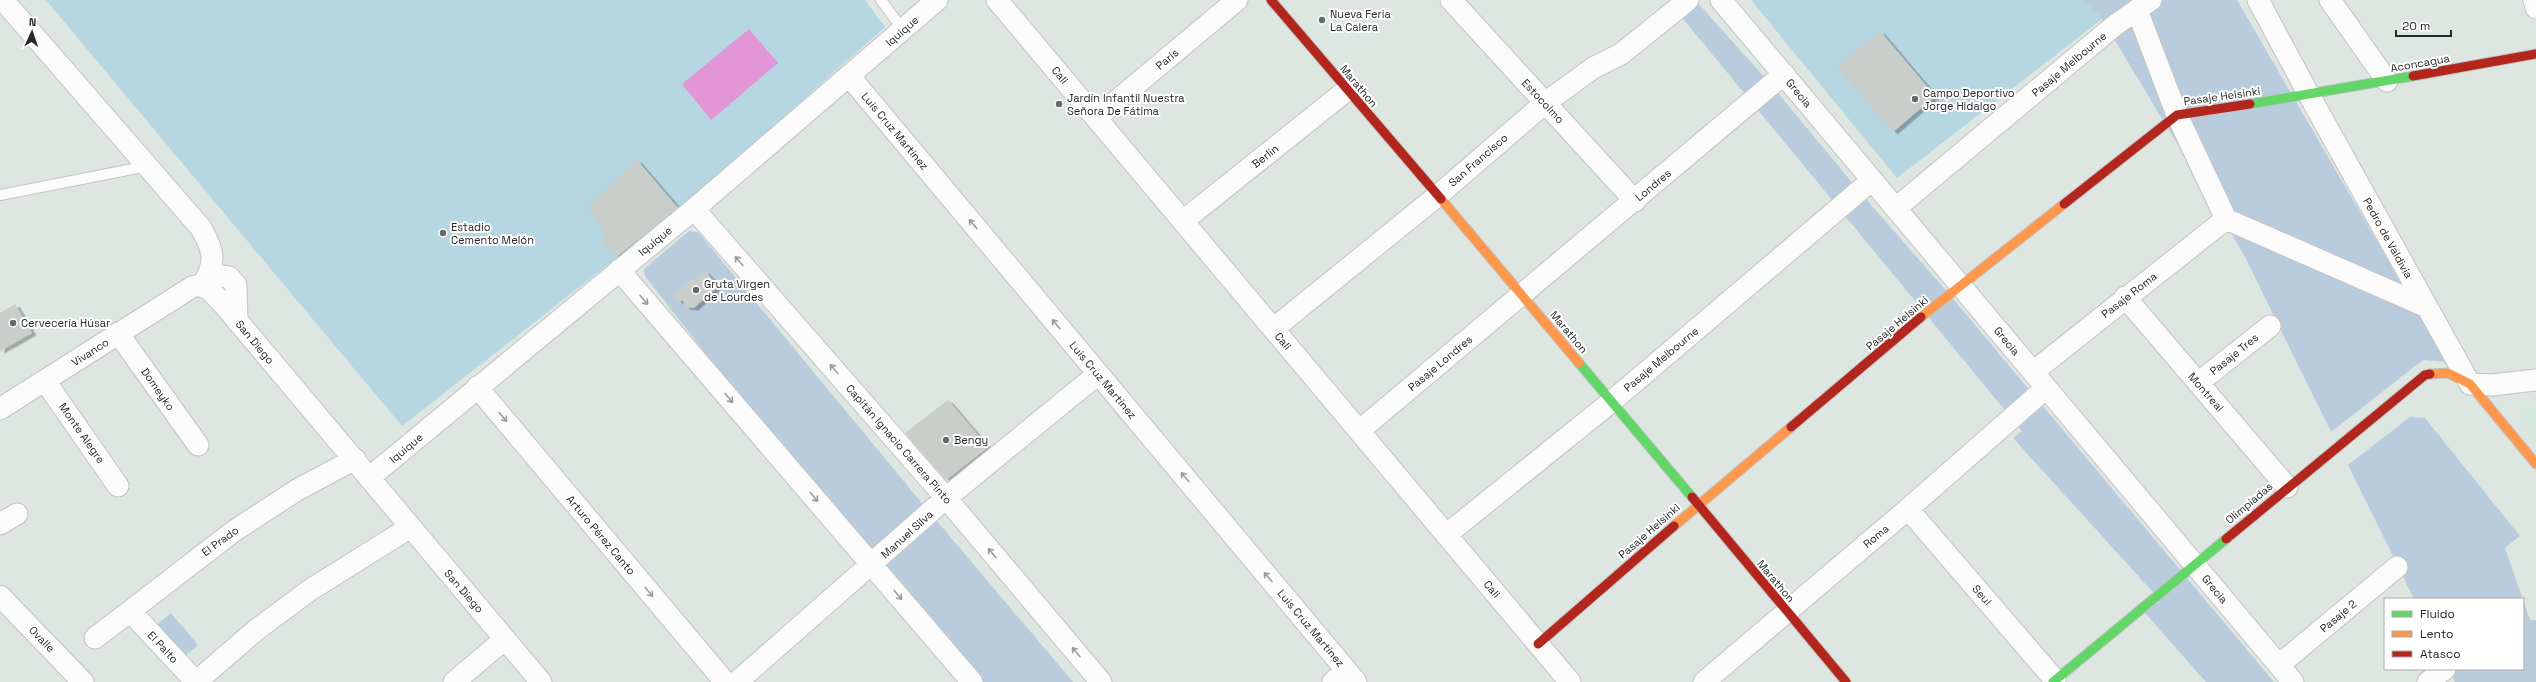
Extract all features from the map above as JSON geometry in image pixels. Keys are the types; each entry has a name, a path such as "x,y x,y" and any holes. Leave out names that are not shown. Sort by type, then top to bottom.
{"street":[{"path":"3,0 201,228 213,249 213,262 202,286"},
{"name":"Iquique","path":"369,478 694,209 850,77 937,0"},
{"name":"Cali","path":"997,0 1570,682"},
{"name":"París","path":"1096,118 1237,0"},
{"name":"Marathon","path":"1271,0 1436,197 1522,294 1697,506 1846,682"},
{"name":"Estocolmo","path":"1451,0 1635,201"},
{"name":"San Francisco","path":"1273,329 1436,197 1545,103 1593,68 1621,54 1688,0"},
{"name":"Grecia","path":"1721,0 2293,682"},
{"name":"Pedro de Valdivia","path":"2258,0 2309,95 2470,384 2536,464"},
{"path":"2330,0 2387,81"},
{"path":"2534,0 2536,8"},
{"path":"2144,5 2177,114 2226,219 2427,307"},
{"name":"Pasaje Melbourne","path":"1896,208 2114,26 2144,5"},
{"name":"Aconcagua","path":"2309,95 2536,54"},
{"name":"Londres","path":"1522,294 1635,201 1784,74"},
{"name":"Luis Cruz Martínez","path":"850,77 1098,374 1345,678"},
{"name":"Berlín","path":"1183,221 1347,90"},
{"name":"Pasaje Helsinki","path":"1538,644 1697,506 1960,285 2177,114 2309,95"},
{"name":"Pasaje Melbourne","path":"1446,535 1611,402 1872,180"},
{"name":"Capitán Ignacio Carrera Pinto","path":"694,209 946,498 1101,682"},
{"name":"Pasaje Roma","path":"2033,372 2125,297 2226,219"},
{"path":"619,270 972,682"},
{"name":"San Diego","path":"202,286 210,290 237,321 355,459 410,528 541,682"},
{"name":"Vivanco","path":"2,404 45,381 192,287 202,286"},
{"name":"Pasaje Londres","path":"1359,431 1522,294"},
{"name":"Montreal","path":"2125,297 2287,487"},
{"name":"Pasaje Tres","path":"2198,383 2270,326"},
{"name":"Domeyko","path":"118,333 198,446"},
{"name":"Olimpíadas","path":"2054,681 2287,487 2425,375 2439,372 2448,373 2470,384"},
{"name":"Manuel Silva","path":"738,682 873,565 946,498 1098,374"},
{"path":"2470,384 2492,385 2536,380"},
{"name":"Monte Alegre","path":"45,381 118,486"},
{"name":"Arturo Pérez Canto","path":"477,388 725,682"},
{"name":"Roma","path":"1704,682 1908,509 2046,388"},
{"name":"El Prado","path":"95,638 234,531 298,490 355,459"},
{"name":"Seul","path":"1908,509 2054,681"},
{"path":"196,682 256,630 310,590 410,528"},
{"name":"Pasaje 2","path":"2279,665 2397,567"},
{"name":"Ovalle","path":"0,596 83,682"},
{"name":"El Palto","path":"130,611 196,682"},
{"path":"454,682 505,639"},
{"path":"2428,682 2444,670"}],"lane":[{"path":"881,0 903,30"},
{"path":"0,196 148,166"}],"shaded area":[{"name":"Estadio Cemento Melón","path":"46,0 865,0 885,27 679,209 402,426"},
{"name":"Campo Deportivo Jorge Hidalgo","path":"1751,0 2083,0 2102,19 1897,178"},
{"path":"2083,0 2237,0 2447,362 2423,360 2331,432 2244,255 2102,19"},
{"path":"1697,2 1767,80 1865,198 1949,294 2274,682 2206,682 2144,612 2161,601 2013,438 2022,431 1679,14"},
{"path":"749,29 778,63 711,120 682,84"},
{"path":"689,231 698,232 925,507 1073,682 983,682 720,372 645,276 644,269"},
{"path":"2536,407 2536,439 2518,418 2525,408"},
{"path":"2410,417 2425,418 2520,536 2505,548 2523,598 2414,598 2348,465"},
{"path":"2524,603 2530,620 2536,620 2536,682 2455,682 2449,670 2524,670"},
{"path":"171,613 198,645 178,662 149,631"}],"building":[{"path":"1880,31 1935,96 1893,132 1837,67"},
{"path":"637,160 679,209 616,257 600,240 606,235 587,207"},
{"name":"Gruta Virgen de Lourdes","path":"705,271 718,286 694,308 685,307 683,300 678,302 673,293"},
{"name":"Cervecería Húsar","path":"15,304 32,333 0,351 0,313"},
{"name":"Bengy","path":"948,400 988,447 946,480 905,433"}],"traffic: fast":[{"path":"2250,104 2413,76"},
{"path":"1579,363 1692,497"},
{"path":"2053,682 2226,539"}],"traffic: slow":[{"path":"1441,199 1579,363"},
{"path":"1921,317 2064,204"},
{"path":"2430,374 2448,373 2470,384 2536,464"},
{"path":"1674,526 1791,427"}],"traffic: jam":[{"path":"1271,0 1441,199"},
{"path":"2413,76 2536,54"},
{"path":"2064,204 2177,115 2250,104"},
{"path":"1791,427 1921,317"},
{"path":"2226,539 2425,375 2430,374"},
{"path":"1692,497 1846,682"},
{"path":"1538,644 1674,526"}],"place":[{"name":"Nueva Feria La Calera","path":"1322,20"},
{"name":"Campo Deportivo Jorge Hidalgo","path":"1915,99"},
{"name":"Jardín Infantil Nuestra Señora De Fátima","path":"1059,104"},
{"name":"Estadio Cemento Melón","path":"443,233"},
{"name":"Gruta Virgen de Lourdes","path":"696,290"},
{"name":"Cervecería Húsar","path":"13,323"},
{"name":"Bengy","path":"946,440"}]}
